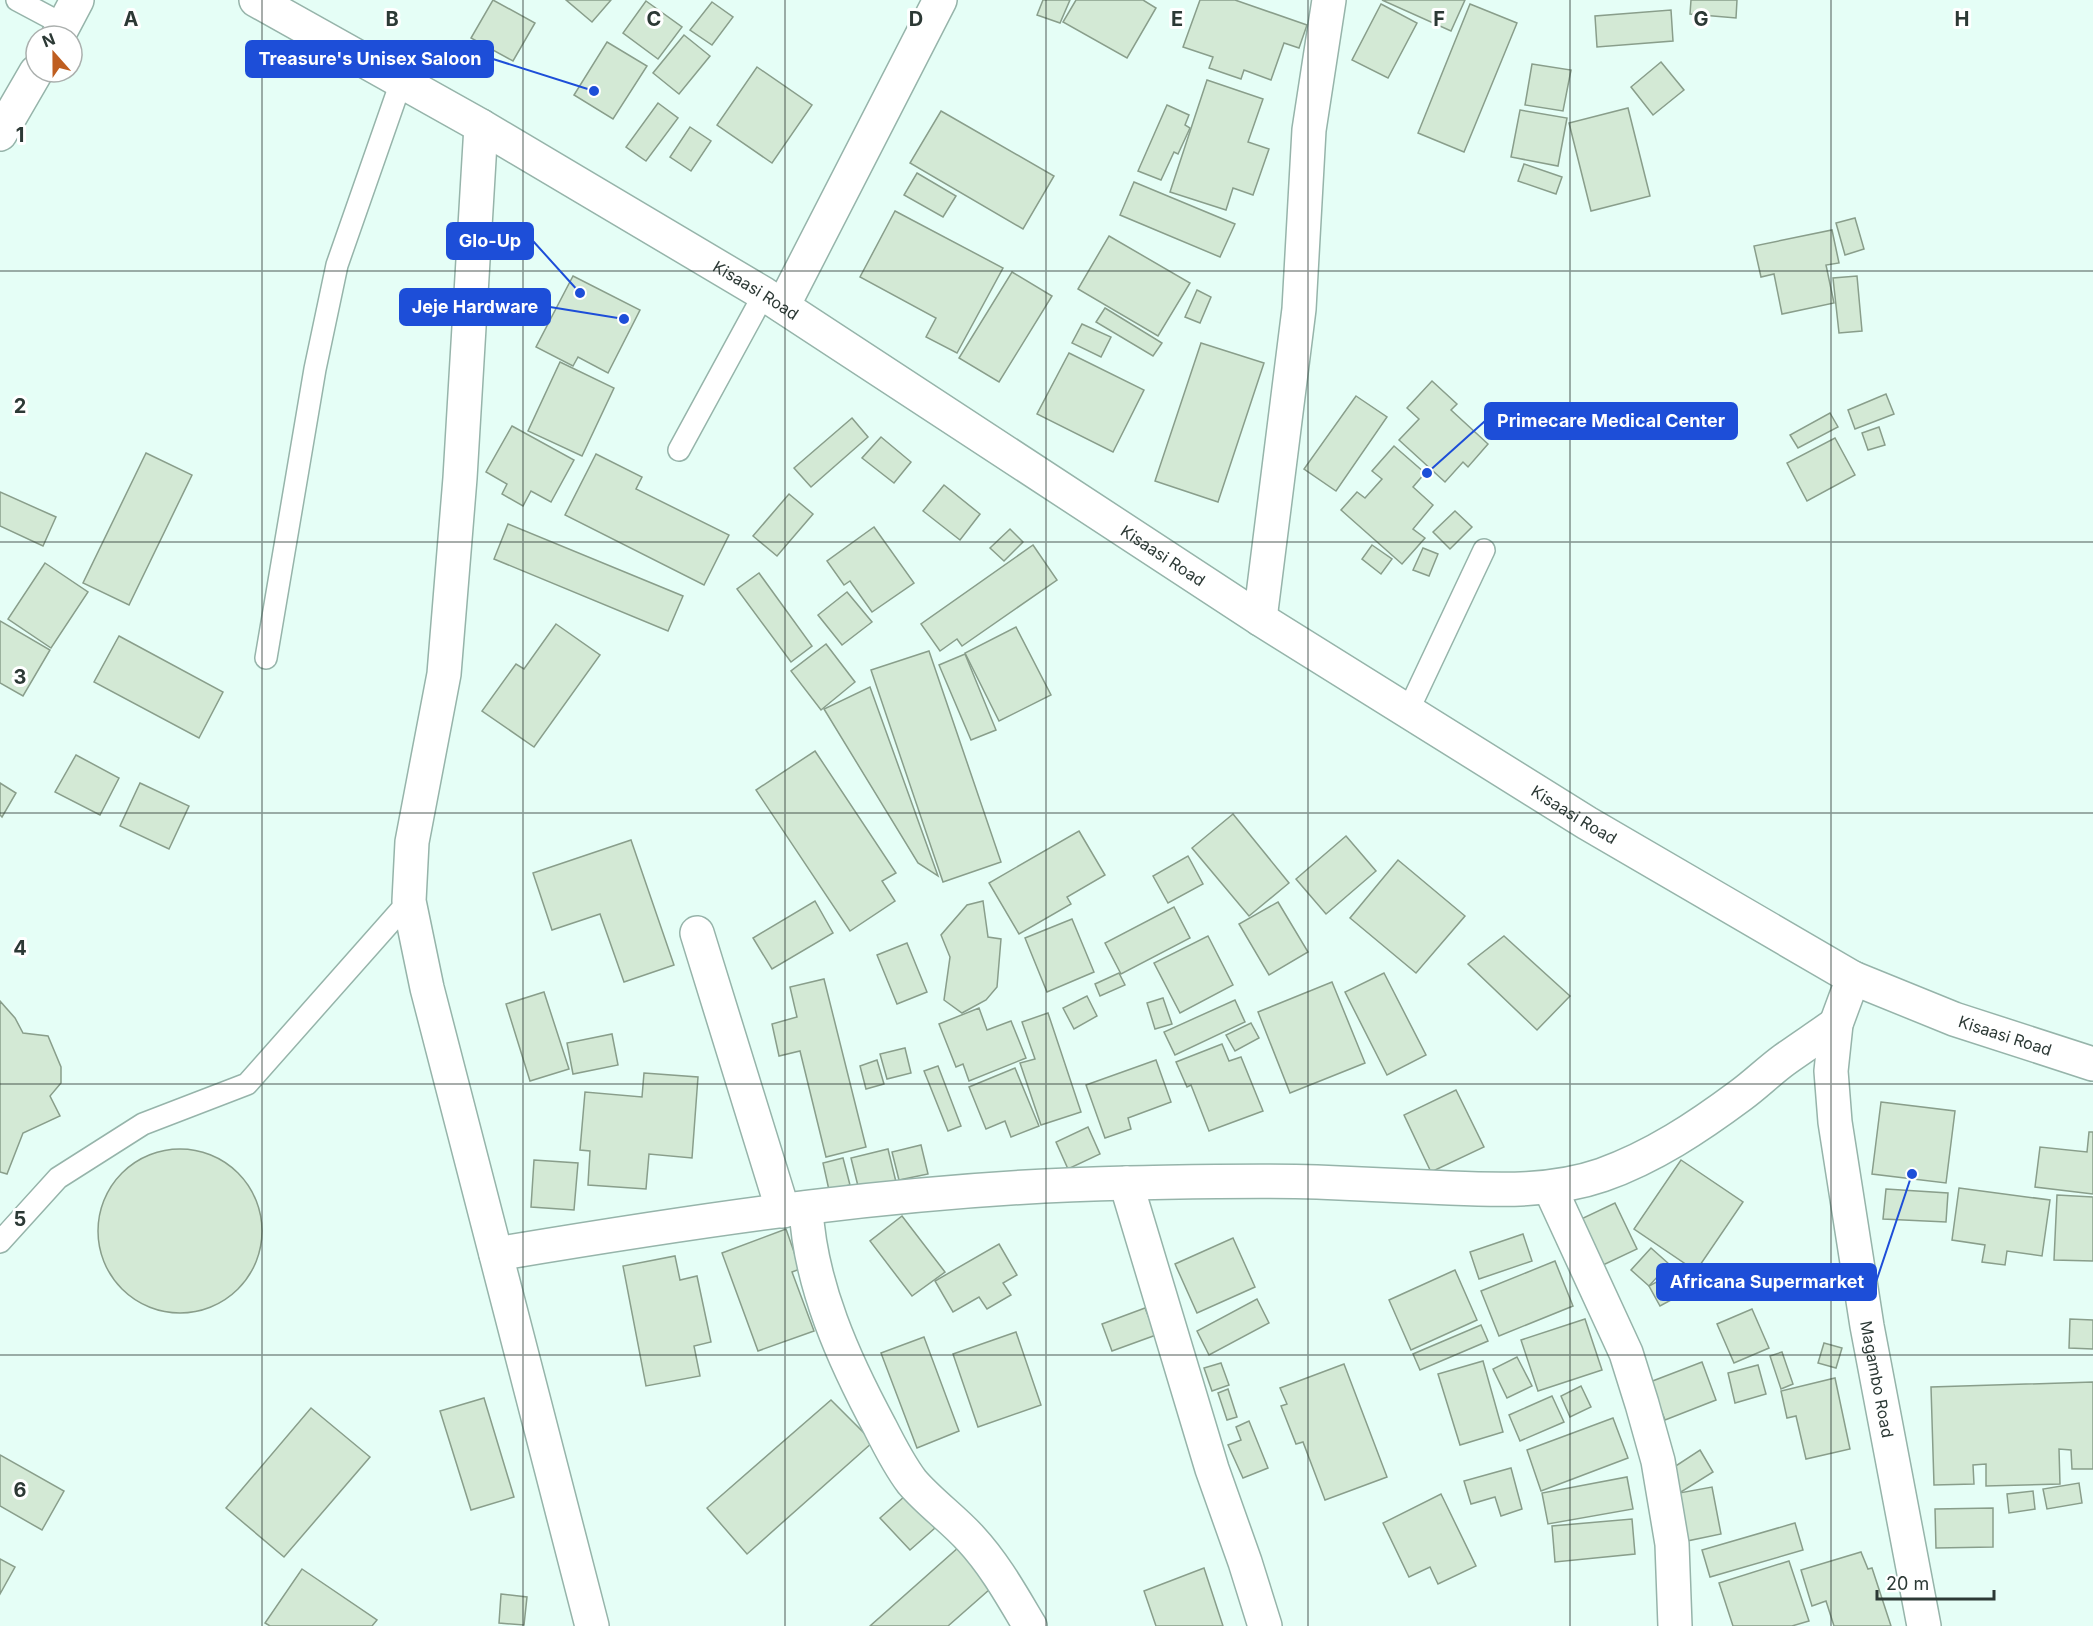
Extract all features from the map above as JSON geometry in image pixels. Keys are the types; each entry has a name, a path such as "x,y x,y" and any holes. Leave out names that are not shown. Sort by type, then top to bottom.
{"street":[{"name":"Kisaasi Road","path":"256,0 481,126 773,300 1260,619 1587,823 1853,978 1954,1019 2093,1064"},
{"path":"773,300 940,0"},
{"path":"1260,619 1299,309 1309,129 1329,0"},
{"path":"0,134 29,84"},
{"path":"481,126 460,478 444,674 412,842 409,901 427,988 496,1254 586,1622"},
{"path":"697,933 794,1210 807,1231 813,1261 838,1337 866,1402 893,1453 912,1481 983,1553 1030,1626"},
{"name":"Magambo Road","path":"1853,978 1836,1024 1831,1071 1835,1122 1867,1326 1924,1626"},
{"path":"496,1254 591,1238 794,1210 950,1193 1126,1183 1314,1182 1493,1190 1550,1188 1600,1176 1687,1134 1836,1024"},
{"path":"1126,1183 1206,1448 1265,1626"},
{"path":"1550,1188 1626,1353 1642,1404 1658,1461 1672,1544 1675,1626"}],"lane":[{"path":"17,0 66,20"},
{"path":"266,658 315,369 337,265 401,82"},
{"path":"679,450 773,300"},
{"path":"1408,711 1484,549"},
{"path":"0,1242 58,1178 67,1172 143,1124 247,1084 409,901"}],"building":[{"path":"493,0 535,23 513,61 471,38"},
{"path":"566,0 611,0 592,22"},
{"path":"1043,0 1070,0 1060,23 1037,15"},
{"path":"1076,0 1143,0 1156,8 1127,58 1063,22"},
{"path":"1200,0 1235,0 1307,25 1299,48 1284,43 1271,80 1244,70 1241,79 1209,68 1213,57 1183,47"},
{"path":"1382,0 1465,0 1451,31"},
{"path":"1691,0 1737,0 1736,18 1690,14"},
{"path":"646,1 682,27 658,59 623,33"},
{"path":"712,2 733,17 712,45 690,30"},
{"path":"1381,4 1417,23 1388,78 1352,60"},
{"path":"1470,4 1517,23 1464,152 1418,133"},
{"path":"1671,10 1673,41 1597,47 1595,16"},
{"path":"684,35 710,56 679,94 653,73"},
{"path":"607,42 647,66 613,119 574,95"},
{"path":"1661,62 1684,90 1653,115 1631,87"},
{"path":"1532,64 1571,70 1563,111 1525,105"},
{"path":"757,67 812,105 772,163 717,125"},
{"path":"1207,80 1263,99 1248,142 1269,149 1253,195 1233,188 1226,210 1170,192"},
{"path":"658,103 678,118 646,161 626,147"},
{"path":"1167,105 1189,115 1185,125 1190,128 1178,154 1174,152 1161,180 1138,171"},
{"path":"1628,108 1650,196 1591,211 1569,123"},
{"path":"1520,110 1567,118 1558,166 1511,157"},
{"path":"941,111 1054,176 1023,229 910,163"},
{"path":"690,127 711,141 691,171 670,157"},
{"path":"1524,164 1562,177 1556,194 1518,181"},
{"path":"917,173 956,196 943,217 904,195"},
{"path":"1134,182 1235,224 1220,257 1120,215"},
{"path":"895,211 1003,268 957,353 926,337 936,318 860,277"},
{"path":"1855,218 1864,249 1845,255 1836,223"},
{"path":"1832,230 1839,263 1826,265 1834,303 1782,314 1774,274 1761,277 1754,246"},
{"path":"1109,236 1190,283 1158,336 1078,289"},
{"path":"1012,272 1052,296 999,382 959,358"},
{"path":"573,276 640,310 608,373 578,357 573,366 536,347"},
{"path":"1857,276 1862,331 1839,333 1833,278"},
{"path":"1197,290 1211,297 1200,323 1185,317"},
{"path":"1105,308 1162,343 1153,356 1096,322"},
{"path":"1082,324 1111,337 1101,357 1072,343"},
{"path":"1201,343 1264,363 1218,502 1155,481"},
{"path":"1069,353 1144,390 1113,452 1037,414"},
{"path":"560,362 614,388 582,456 528,431"},
{"path":"1432,381 1457,404 1451,410 1488,444 1468,467 1463,462 1445,482 1399,440 1419,419 1407,408"},
{"path":"1886,394 1894,414 1855,429 1848,410"},
{"path":"1356,396 1387,417 1336,491 1304,469"},
{"path":"1830,413 1838,427 1798,448 1790,435"},
{"path":"852,418 868,437 811,487 794,468"},
{"path":"512,426 574,460 551,502 531,491 523,506 502,494 507,484 486,472"},
{"path":"1879,427 1885,445 1868,450 1862,433"},
{"path":"881,437 911,462 894,483 862,458"},
{"path":"1835,438 1855,475 1807,501 1787,463"},
{"path":"1394,446 1425,473 1413,487 1433,505 1413,529 1425,538 1402,564 1341,510 1357,492 1365,498 1382,479 1372,471"},
{"path":"146,453 192,475 129,605 83,583"},
{"path":"596,454 642,477 636,489 729,535 704,585 565,515"},
{"path":"944,485 980,514 960,540 923,511"},
{"path":"0,492 56,517 43,546 0,526"},
{"path":"789,494 813,514 777,556 753,536"},
{"path":"1455,511 1472,527 1450,549 1433,532"},
{"path":"508,524 683,596 668,631 494,559"},
{"path":"874,527 914,583 872,612 850,581 844,585 827,561"},
{"path":"1010,529 1023,542 1004,561 990,548"},
{"path":"1033,545 1057,580 962,646 957,639 940,651 921,624"},
{"path":"1372,545 1392,559 1381,574 1362,559"},
{"path":"1423,548 1438,554 1429,576 1413,570"},
{"path":"45,563 88,592 51,648 8,619"},
{"path":"759,573 812,646 791,662 737,589"},
{"path":"847,592 872,622 842,645 818,615"},
{"path":"0,621 50,650 23,696 0,683"},
{"path":"556,624 600,655 534,747 482,711 516,664 524,669"},
{"path":"1016,627 1051,695 999,721 965,653"},
{"path":"119,636 223,692 199,738 94,682"},
{"path":"826,644 855,682 821,710 791,671"},
{"path":"929,651 1001,862 943,882 871,670"},
{"path":"965,654 996,730 971,740 939,665"},
{"path":"870,687 938,876 918,863 824,709"},
{"path":"815,751 896,873 882,881 895,901 850,931 756,790"},
{"path":"76,755 119,778 100,815 55,792"},
{"path":"0,783 16,793 2,817 0,815"},
{"path":"140,783 189,806 169,849 120,826"},
{"path":"1233,814 1289,883 1249,916 1192,848"},
{"path":"1079,831 1105,875 1067,897 1071,904 1019,934 989,883"},
{"path":"1346,836 1376,871 1326,914 1296,879"},
{"path":"631,840 674,965 624,982 600,914 552,930 533,873"},
{"path":"1188,856 1203,884 1168,903 1153,876"},
{"path":"1398,860 1465,916 1416,973 1350,918"},
{"path":"815,901 833,933 772,969 753,938"},
{"path":"983,901 988,937 1001,939 997,987 986,1000 962,1013 944,1000 950,957 941,935 967,905"},
{"path":"1278,902 1308,952 1269,975 1239,924"},
{"path":"1174,907 1190,938 1121,974 1105,943"},
{"path":"1072,919 1094,972 1047,992 1025,938"},
{"path":"1208,936 1233,985 1180,1013 1154,963"},
{"path":"1504,936 1570,996 1537,1030 1468,964"},
{"path":"907,943 927,992 897,1004 877,955"},
{"path":"1119,973 1125,985 1100,996 1095,984"},
{"path":"1384,973 1426,1055 1387,1075 1345,992"},
{"path":"824,979 866,1147 826,1157 800,1051 779,1056 772,1024 797,1017 790,987"},
{"path":"1332,982 1365,1063 1290,1093 1258,1012"},
{"path":"544,992 569,1069 530,1081 506,1004"},
{"path":"1087,996 1097,1016 1074,1029 1063,1008"},
{"path":"1163,998 1172,1024 1155,1029 1147,1003"},
{"path":"1235,1000 1245,1022 1175,1055 1164,1032"},
{"path":"0,1001 15,1018 23,1033 48,1036 61,1067 61,1083 50,1096 60,1116 23,1133 7,1174 0,1172"},
{"path":"979,1008 987,1030 1011,1021 1026,1058 969,1081 963,1064 956,1067 939,1024"},
{"path":"1048,1013 1081,1112 1041,1125 1020,1063 1035,1059 1022,1022"},
{"path":"1251,1023 1259,1038 1235,1051 1226,1035"},
{"path":"612,1034 618,1065 573,1074 567,1043"},
{"path":"1222,1044 1229,1061 1241,1057 1263,1111 1209,1131 1191,1085 1187,1087 1176,1062"},
{"path":"905,1048 911,1073 887,1079 880,1054"},
{"path":"877,1060 884,1084 866,1089 860,1066"},
{"path":"1156,1060 1171,1102 1128,1118 1131,1129 1105,1138 1086,1085"},
{"path":"938,1066 961,1126 948,1131 924,1071"},
{"path":"1015,1068 1039,1126 1011,1137 1005,1121 986,1129 969,1087"},
{"path":"644,1073 698,1077 692,1158 649,1154 646,1189 588,1185 590,1151 580,1150 585,1092 642,1097"},
{"path":"1456,1090 1484,1147 1431,1172 1404,1115"},
{"path":"1881,1102 1955,1111 1946,1183 1872,1174"},
{"path":"1088,1127 1100,1154 1068,1169 1056,1142"},
{"path":"2089,1132 2093,1132 2093,1194 2035,1187 2040,1147 2087,1152"},
{"path":"921,1145 928,1174 899,1180 892,1152"},
{"path":"180,1149 211,1156 238,1173 255,1200 262,1231 255,1262 238,1289 211,1306 180,1313 149,1306 122,1289 105,1262 98,1231 105,1200 122,1173 149,1156"},
{"path":"888,1149 896,1182 859,1190 851,1158"},
{"path":"843,1158 850,1185 829,1190 823,1163"},
{"path":"534,1160 578,1163 574,1210 531,1207"},
{"path":"1681,1160 1743,1202 1696,1271 1634,1229"},
{"path":"1959,1188 2050,1200 2042,1256 2007,1251 2005,1265 1982,1262 1985,1245 1952,1240"},
{"path":"1886,1189 1948,1193 1946,1222 1883,1219"},
{"path":"2057,1195 2093,1197 2093,1261 2054,1260"},
{"path":"1615,1203 1637,1249 1601,1266 1579,1220"},
{"path":"902,1216 945,1272 912,1296 870,1241"},
{"path":"786,1229 800,1269 792,1272 814,1331 758,1351 722,1253"},
{"path":"1523,1234 1532,1261 1479,1279 1470,1252"},
{"path":"1233,1238 1255,1287 1197,1313 1175,1264"},
{"path":"999,1244 1017,1275 1003,1283 1011,1295 987,1309 979,1297 953,1312 935,1281"},
{"path":"1651,1248 1669,1264 1649,1286 1631,1270"},
{"path":"675,1256 680,1280 697,1276 711,1342 694,1346 700,1376 646,1386 623,1266"},
{"path":"1555,1261 1573,1306 1499,1336 1481,1291"},
{"path":"1688,1265 1699,1285 1660,1306 1649,1286"},
{"path":"1455,1270 1477,1320 1411,1350 1389,1300"},
{"path":"1257,1299 1269,1323 1209,1355 1197,1331"},
{"path":"1145,1308 1156,1335 1112,1351 1102,1324"},
{"path":"1752,1309 1769,1348 1734,1363 1717,1324"},
{"path":"1585,1319 1602,1370 1538,1391 1521,1340"},
{"path":"2070,1319 2093,1320 2093,1349 2069,1348"},
{"path":"1481,1325 1488,1341 1420,1370 1413,1354"},
{"path":"1016,1332 1041,1405 978,1427 953,1354"},
{"path":"924,1337 959,1431 917,1448 881,1353"},
{"path":"1824,1343 1842,1348 1836,1368 1818,1363"},
{"path":"1782,1352 1793,1384 1781,1389 1770,1356"},
{"path":"1517,1357 1532,1386 1507,1398 1493,1369"},
{"path":"1483,1361 1503,1432 1460,1445 1438,1374"},
{"path":"1702,1362 1716,1400 1665,1420 1650,1382"},
{"path":"1221,1363 1229,1385 1212,1391 1204,1368"},
{"path":"1344,1364 1387,1477 1325,1500 1303,1442 1296,1444 1281,1406 1287,1404 1280,1388"},
{"path":"1758,1365 1766,1394 1735,1403 1728,1373"},
{"path":"1835,1378 1850,1449 1806,1459 1796,1416 1787,1418 1781,1391"},
{"path":"2093,1382 2093,1469 2072,1469 2071,1450 2059,1449 2060,1484 1986,1486 1986,1464 1973,1465 1974,1484 1934,1485 1931,1387"},
{"path":"1581,1386 1591,1407 1570,1417 1561,1396"},
{"path":"1228,1389 1237,1417 1227,1420 1218,1393"},
{"path":"1552,1396 1564,1422 1520,1441 1509,1415"},
{"path":"484,1398 514,1497 471,1510 440,1411"},
{"path":"831,1400 873,1442 747,1554 707,1508"},
{"path":"311,1408 370,1457 284,1557 226,1508"},
{"path":"1613,1418 1628,1458 1541,1491 1527,1450"},
{"path":"1249,1421 1268,1468 1243,1478 1228,1445 1241,1440 1236,1427"},
{"path":"1700,1450 1713,1472 1681,1492 1668,1471"},
{"path":"0,1455 64,1491 42,1530 0,1506"},
{"path":"1511,1468 1522,1509 1501,1516 1495,1497 1471,1504 1464,1481"},
{"path":"1627,1477 1633,1509 1548,1524 1542,1493"},
{"path":"2079,1483 2082,1503 2047,1509 2043,1489"},
{"path":"1712,1487 1721,1534 1687,1541 1679,1493"},
{"path":"2033,1491 2035,1509 2009,1513 2007,1494"},
{"path":"1441,1494 1476,1566 1438,1584 1430,1567 1409,1577 1383,1523"},
{"path":"905,1496 935,1528 910,1550 880,1518"},
{"path":"1993,1508 1993,1547 1936,1548 1935,1509"},
{"path":"1632,1519 1635,1554 1555,1562 1552,1526"},
{"path":"1795,1523 1803,1550 1710,1577 1702,1550"},
{"path":"959,1547 998,1582 948,1626 870,1626"},
{"path":"1861,1552 1868,1569 1872,1568 1891,1626 1834,1626 1826,1601 1812,1606 1801,1570"},
{"path":"0,1559 15,1567 0,1594"},
{"path":"1789,1561 1809,1621 1792,1626 1733,1626 1719,1583"},
{"path":"1204,1568 1223,1626 1156,1626 1144,1591"},
{"path":"302,1569 377,1620 372,1626 270,1626 265,1623"},
{"path":"501,1594 527,1597 524,1625 499,1623"}],"place":[{"name":"Treasure's Unisex Saloon","path":"594,91"},
{"name":"Glo-Up","path":"580,293"},
{"name":"Jeje Hardware","path":"624,319"},
{"name":"Primecare Medical Center","path":"1427,473"},
{"name":"Africana Supermarket","path":"1912,1174"}]}
